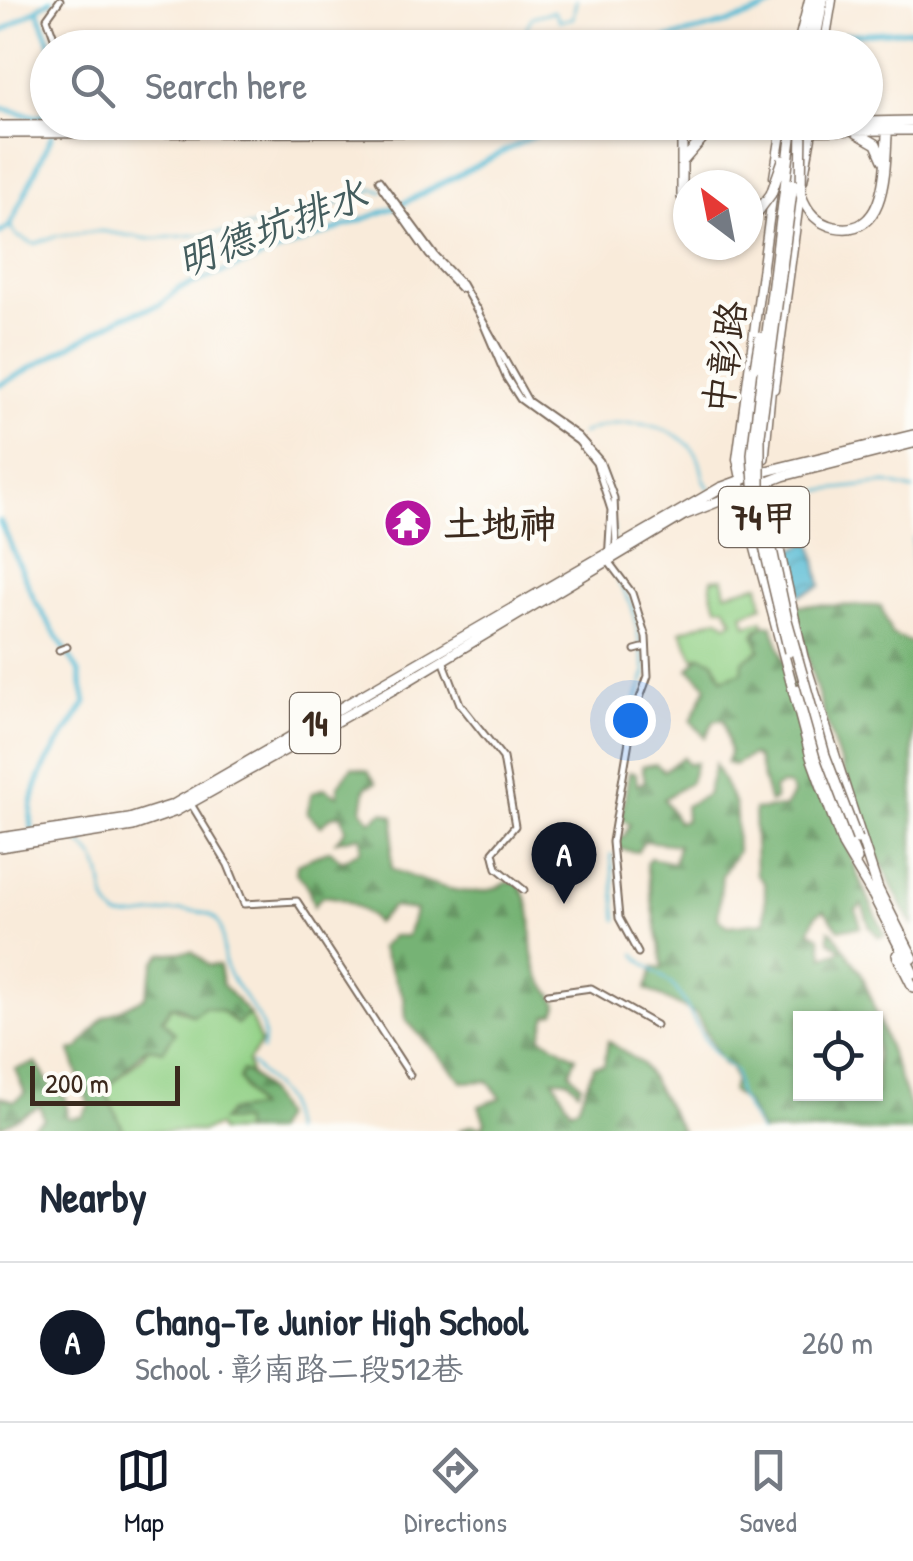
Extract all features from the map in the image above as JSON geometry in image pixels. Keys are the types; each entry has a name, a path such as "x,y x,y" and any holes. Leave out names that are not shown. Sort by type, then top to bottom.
{"main road":[{"path":"811,30 812,0"},
{"path":"815,30 823,0"},
{"path":"887,126 913,122"},
{"path":"883,126 913,130"},
{"path":"799,140 799,187 811,216 826,225 849,227 869,217 882,196 887,126"},
{"path":"0,130 30,129"},
{"path":"683,140 683,170"},
{"path":"682,164 702,140"},
{"path":"763,204 782,166 784,140"},
{"name":"74甲","path":"778,271 785,140"},
{"name":"74甲","path":"799,140 752,454 756,513 818,757 913,973"},
{"path":"873,140 885,165"},
{"path":"763,477 778,271"},
{"path":"741,485 755,367 778,271"},
{"name":"14","path":"0,847 154,815 192,799 612,554 741,485 913,435"},
{"name":"14","path":"763,477 913,443"},
{"name":"74甲","path":"763,477 804,657 876,893"},
{"name":"74甲","path":"741,485 786,662 828,804 854,867 876,893"},
{"name":"14","path":"0,838 67,834"},
{"name":"74甲","path":"892,926 913,950"},
{"name":"74甲","path":"892,926 913,958"},
{"name":"74甲","path":"892,926 913,987"}],"street":[{"path":"51,30 47,18 60,0"},
{"path":"803,30 812,0"},
{"path":"827,30 832,0"},
{"name":"中彰路","path":"741,485 738,458 784,140"},
{"name":"中彰路","path":"763,477 793,224 810,140"},
{"path":"392,202 428,255 477,310 528,401 578,436 600,462 614,498 612,554"},
{"path":"762,281 788,287"},
{"path":"760,309 784,310"},
{"path":"477,310 506,377 528,407 578,441 596,463 611,510 612,554 618,574 638,605 648,676 633,717 612,842 619,918 638,953"},
{"path":"636,650 646,647"},
{"path":"441,654 460,704 503,758 514,826 493,852 494,862 524,890"},
{"path":"192,799 202,830 228,864 244,904 297,901 410,1076"},
{"path":"548,994 591,988 656,1025"}],"green space":[{"path":"723,578 726,593 759,584 763,606 743,614 746,625 763,620 764,625 756,629 761,650 743,672 722,679 718,669 700,656 694,658 681,631 718,618 728,625 733,621 725,606 718,607 712,594 712,579"},
{"path":"794,605 881,606 892,635 913,643 913,927 843,771"},
{"path":"764,625 772,625 858,876 885,935 879,937 870,927 862,904 856,910 861,927 839,929 824,910 816,915 810,930 820,937 824,957 842,950 829,940 829,930 862,974 875,1011 793,1011 793,1101 883,1101 883,1032 913,1116 913,1130 761,1131 746,1103 731,1091 735,1080 731,1069 722,1063 696,1014 646,989 653,968 663,968 646,864 650,858 674,863 678,845 644,841 637,852 619,849 617,838 624,836 630,824 621,819 629,772 636,773 637,785 645,781 642,766 656,764 664,771 683,757 688,764 696,763 690,782 664,799 678,822 686,820 685,806 707,795 715,764 735,805 737,852 722,875 718,918 728,926 765,922 765,884 756,873 754,810 785,807 793,794 789,786 781,785 774,789 775,800 770,803 757,758 752,755 734,765 726,763 730,753 724,720 715,720 705,737 691,721 707,686 689,669 700,656 714,661 722,679 742,672 743,661 760,650 754,634"},
{"path":"352,767 368,771 376,783 366,787 362,810 371,821 383,812 394,816 392,869 465,891 495,889 508,882 519,884 531,915 537,971 558,1006 555,1013 547,1015 541,1037 576,1057 570,1072 581,1085 578,1091 569,1080 553,1079 571,1110 578,1106 594,1066 604,1065 608,1041 642,1064 682,1131 458,1131 471,1125 482,1127 485,1122 479,1106 501,1098 488,1081 463,1082 406,1020 404,997 380,948 392,936 407,936 416,910 392,907 376,923 344,900 321,897 314,906 306,883 296,873 297,864 330,850 342,861 361,850 361,836 336,841 346,830 342,816 333,815 321,826 307,813 312,793 324,788 338,796 338,785"},
{"path":"192,951 208,965 219,965 222,984 249,1014 237,1024 222,1011 205,1007 193,1015 171,1006 162,1019 175,1033 163,1051 147,1047 105,1090 124,1131 25,1131 44,1119 40,1106 0,1127 0,1097 15,1101 25,1093 15,1069 36,1063 52,1088 66,1098 68,1118 82,1117 89,1105 70,1051 78,1049 103,1018 145,997 155,962 162,954"},
{"path":"171,1006 193,1015 204,1006 222,1011 237,1024 249,1014 261,1043 248,1061 250,1074 242,1071 243,1087 257,1109 222,1120 243,1121 243,1131 220,1131 217,1126 201,1131 124,1131 105,1090 143,1056"},
{"path":"242,1071 260,1084 282,1117 274,1131 243,1131 242,1121 221,1121 229,1111 257,1108 239,1079"}],"water":[{"path":"812,541 821,586 800,595 783,554"}],"waterway":[{"path":"0,33 51,0"},
{"path":"525,30 532,17 554,11 560,21 573,18 576,0"},
{"path":"699,30 782,0"},
{"path":"38,11 45,30"},
{"name":"明德坑排水","path":"883,32 913,30"},
{"path":"0,108 30,115"},
{"path":"0,233 10,226 50,140"},
{"name":"明德坑排水","path":"0,385 124,316 160,305 178,289 396,207 526,140"},
{"path":"10,226 17,236 34,244 56,236 101,231 149,239 230,232 349,201 374,189 383,192"},
{"path":"582,434 625,423 671,433 697,455 709,488"},
{"path":"601,472 612,503"},
{"path":"777,496 887,483 913,490"},
{"path":"0,521 35,601 79,672 86,703 40,778 31,811 32,828"},
{"path":"613,525 613,542"},
{"path":"913,539 913,570"},
{"path":"612,571 632,606 646,673 632,713"},
{"path":"76,840 96,861 106,900 118,917 193,911 217,921 226,967 262,1027 262,1050"},
{"path":"611,854 617,920"},
{"path":"635,954 673,986 716,1055 735,1071 738,1094 759,1131"},
{"path":"252,1064 285,1100 292,1131"}],"place":[{"name":"土地神","path":"408,523"},
{"name":"Chang-Te Junior High School","path":"564,904"}]}
